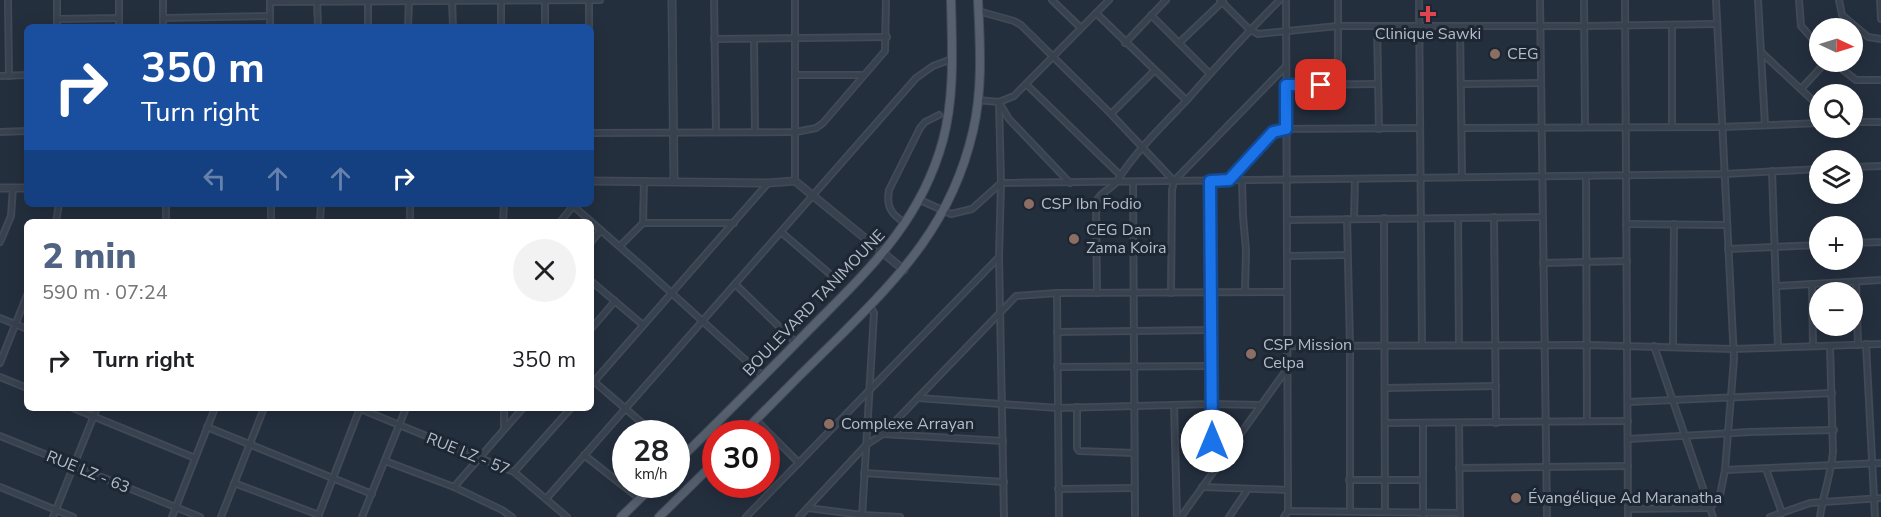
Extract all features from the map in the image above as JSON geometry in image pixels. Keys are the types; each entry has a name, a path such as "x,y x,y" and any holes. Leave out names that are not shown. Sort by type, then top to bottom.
{"main road":[{"name":"BOULEVARD TANIMOUNE","path":"690,446 796,343 884,252 920,200 933,172 945,131 951,93 951,0"},
{"path":"756,420 904,270 925,242 942,212 963,166 981,100 978,0"},
{"path":"659,517 702,475"},
{"path":"621,517 640,499"}],"street":[{"path":"9,0 9,76"},
{"path":"57,0 57,24"},
{"path":"119,0 119,24"},
{"path":"163,0 164,24"},
{"path":"501,0 501,24"},
{"path":"545,0 545,24"},
{"path":"589,0 589,24"},
{"path":"270,24 270,1 600,0"},
{"path":"672,0 674,181"},
{"path":"714,0 716,132"},
{"path":"795,0 795,181"},
{"path":"594,133 796,132 816,128 823,123 885,51 886,0"},
{"path":"1053,0 1081,28"},
{"path":"981,100 996,102 1014,96 1109,0"},
{"path":"1125,43 1166,0"},
{"path":"1097,293 1096,203 1100,195 1117,182 1143,147 1249,29 1280,0"},
{"path":"1284,517 1288,511 1286,0"},
{"path":"1338,0 1338,85"},
{"path":"1419,0 1422,345"},
{"path":"1540,0 1547,517"},
{"path":"1584,0 1585,127"},
{"path":"1625,0 1628,517"},
{"path":"1710,508 1720,495 1725,470 1733,349 1716,0"},
{"path":"1758,0 1765,125"},
{"path":"1799,0 1801,26 1809,35"},
{"path":"1839,0 1845,18"},
{"path":"1880,0 1881,19"},
{"path":"317,1 318,24"},
{"path":"368,1 368,24"},
{"path":"408,24 409,1"},
{"path":"452,1 453,24"},
{"path":"1179,43 1222,1 1249,29 1258,34 1338,26 1717,24"},
{"path":"978,11 1021,25 1111,114 1174,181"},
{"path":"1096,13 1186,100"},
{"path":"1151,15 1210,74"},
{"path":"163,18 270,16"},
{"path":"57,19 119,18"},
{"path":"1672,25 1672,127"},
{"path":"1377,26 1379,129"},
{"path":"1460,26 1462,177"},
{"path":"1863,35 1870,39 1881,39"},
{"path":"714,39 887,37"},
{"path":"754,39 755,132"},
{"path":"1762,53 1809,97"},
{"path":"546,499 916,78 933,66 952,59"},
{"path":"1171,293 1174,181 1286,66"},
{"path":"1111,114 1155,70"},
{"path":"1801,89 1817,72"},
{"path":"1846,72 1856,80 1881,80"},
{"path":"0,76 24,75"},
{"path":"796,75 863,75"},
{"path":"1462,84 1541,83"},
{"path":"1026,84 1120,175"},
{"path":"1286,85 1378,84"},
{"path":"996,102 1009,119 1070,183"},
{"path":"996,102 1000,183 999,258 1004,517"},
{"path":"905,223 895,217 889,205 889,190 920,128 925,122 939,115"},
{"path":"1863,122 1881,122"},
{"path":"1463,128 1722,127 1809,123"},
{"path":"1229,180 1273,132 1286,129 1420,129"},
{"path":"0,132 24,131"},
{"path":"1863,167 1881,166"},
{"path":"920,200 942,212 953,214 972,209 1000,183 1725,174 1809,169"},
{"path":"1772,171 1778,347"},
{"path":"1586,176 1587,421"},
{"path":"1354,219 1355,179"},
{"path":"1242,180 1246,250 1245,292"},
{"path":"594,181 768,183 795,181 904,270"},
{"path":"620,246 643,223 645,181"},
{"path":"1210,181 1214,471"},
{"path":"1133,182 1135,517"},
{"path":"594,380 768,183"},
{"path":"0,188 24,188"},
{"path":"0,242 11,216 13,188"},
{"path":"574,207 588,219"},
{"path":"1494,217 1496,423"},
{"path":"1287,219 1543,217"},
{"path":"1384,218 1385,512"},
{"path":"1458,218 1459,345"},
{"path":"1347,219 1350,511"},
{"path":"643,223 734,223"},
{"path":"594,224 763,376"},
{"path":"1626,224 1727,225"},
{"path":"1673,347 1674,224"},
{"path":"594,238 601,230"},
{"path":"782,232 838,281"},
{"path":"1863,243 1881,242"},
{"path":"1728,249 1809,245"},
{"path":"1287,256 1347,255"},
{"path":"746,517 999,258"},
{"path":"1544,263 1627,261"},
{"path":"1856,282 1881,280"},
{"path":"594,284 643,325"},
{"path":"735,284 796,343"},
{"path":"1776,286 1809,284"},
{"path":"799,517 866,444 883,434 1016,296 1057,293 1287,292"},
{"path":"1057,293 1059,517"},
{"path":"0,363 24,302"},
{"path":"594,326 615,302"},
{"path":"862,516 874,313 870,306"},
{"path":"0,318 24,328"},
{"path":"1057,332 1211,330"},
{"path":"1813,336 1813,346"},
{"path":"1858,336 1858,345"},
{"path":"1866,344 1875,517"},
{"path":"1287,346 1627,345 1733,349 1881,344"},
{"path":"1654,346 1713,517"},
{"path":"1820,517 1832,465 1834,430 1830,346"},
{"path":"1057,367 1212,366"},
{"path":"1179,517 1287,369"},
{"path":"0,376 24,387"},
{"path":"594,384 639,420"},
{"path":"1386,388 1496,386"},
{"path":"1628,402 1832,393"},
{"path":"918,398 1058,408 1134,405 1262,405"},
{"path":"1174,405 1179,517"},
{"path":"1077,407 1077,448 1079,451 1134,453"},
{"path":"80,411 195,458"},
{"path":"53,517 96,411"},
{"path":"172,517 214,411"},
{"path":"221,517 263,411"},
{"path":"234,483 319,516 358,411"},
{"name":"RUE LZ - 57","path":"366,411 514,472 567,517"},
{"path":"362,517 405,411"},
{"path":"504,411 504,428"},
{"path":"454,487 519,411"},
{"path":"514,472 568,411"},
{"path":"1386,423 1628,421"},
{"path":"1288,511 1312,514 1350,511 1460,515 1459,423"},
{"path":"1423,424 1423,515"},
{"path":"207,428 372,494"},
{"path":"1628,439 1834,430"},
{"path":"883,434 1003,441"},
{"name":"RUE LZ - 63","path":"0,436 200,517"},
{"path":"780,444 799,463"},
{"path":"585,455 640,499"},
{"path":"385,461 454,487 512,517"},
{"path":"1725,470 1881,463"},
{"path":"1459,468 1628,466"},
{"path":"1766,469 1782,513"},
{"path":"864,473 1004,482"},
{"path":"1349,480 1423,480"},
{"path":"0,487 73,517"},
{"path":"1203,487 1288,490"},
{"path":"1058,489 1135,488"},
{"path":"1228,517 1248,489"},
{"path":"1770,517 1810,503 1881,498"},
{"path":"808,508 862,516 900,517"},
{"path":"1628,508 1710,508"}],"place":[{"name":"Clinique Sawki","path":"1428,14"},
{"name":"CEG","path":"1495,54"},
{"name":"CSP Ibn Fodio","path":"1029,204"},
{"name":"CEG Dan Zama Koira","path":"1074,239"},
{"name":"CSP Mission Celpa","path":"1251,354"},
{"name":"Complexe Arrayan","path":"829,424"},
{"name":"Évangélique Ad Maranatha","path":"1516,498"}],"route":[{"path":"1212,441 1210,181 1229,180 1268,136 1279,129 1286,129 1286,85 1321,85"}]}
